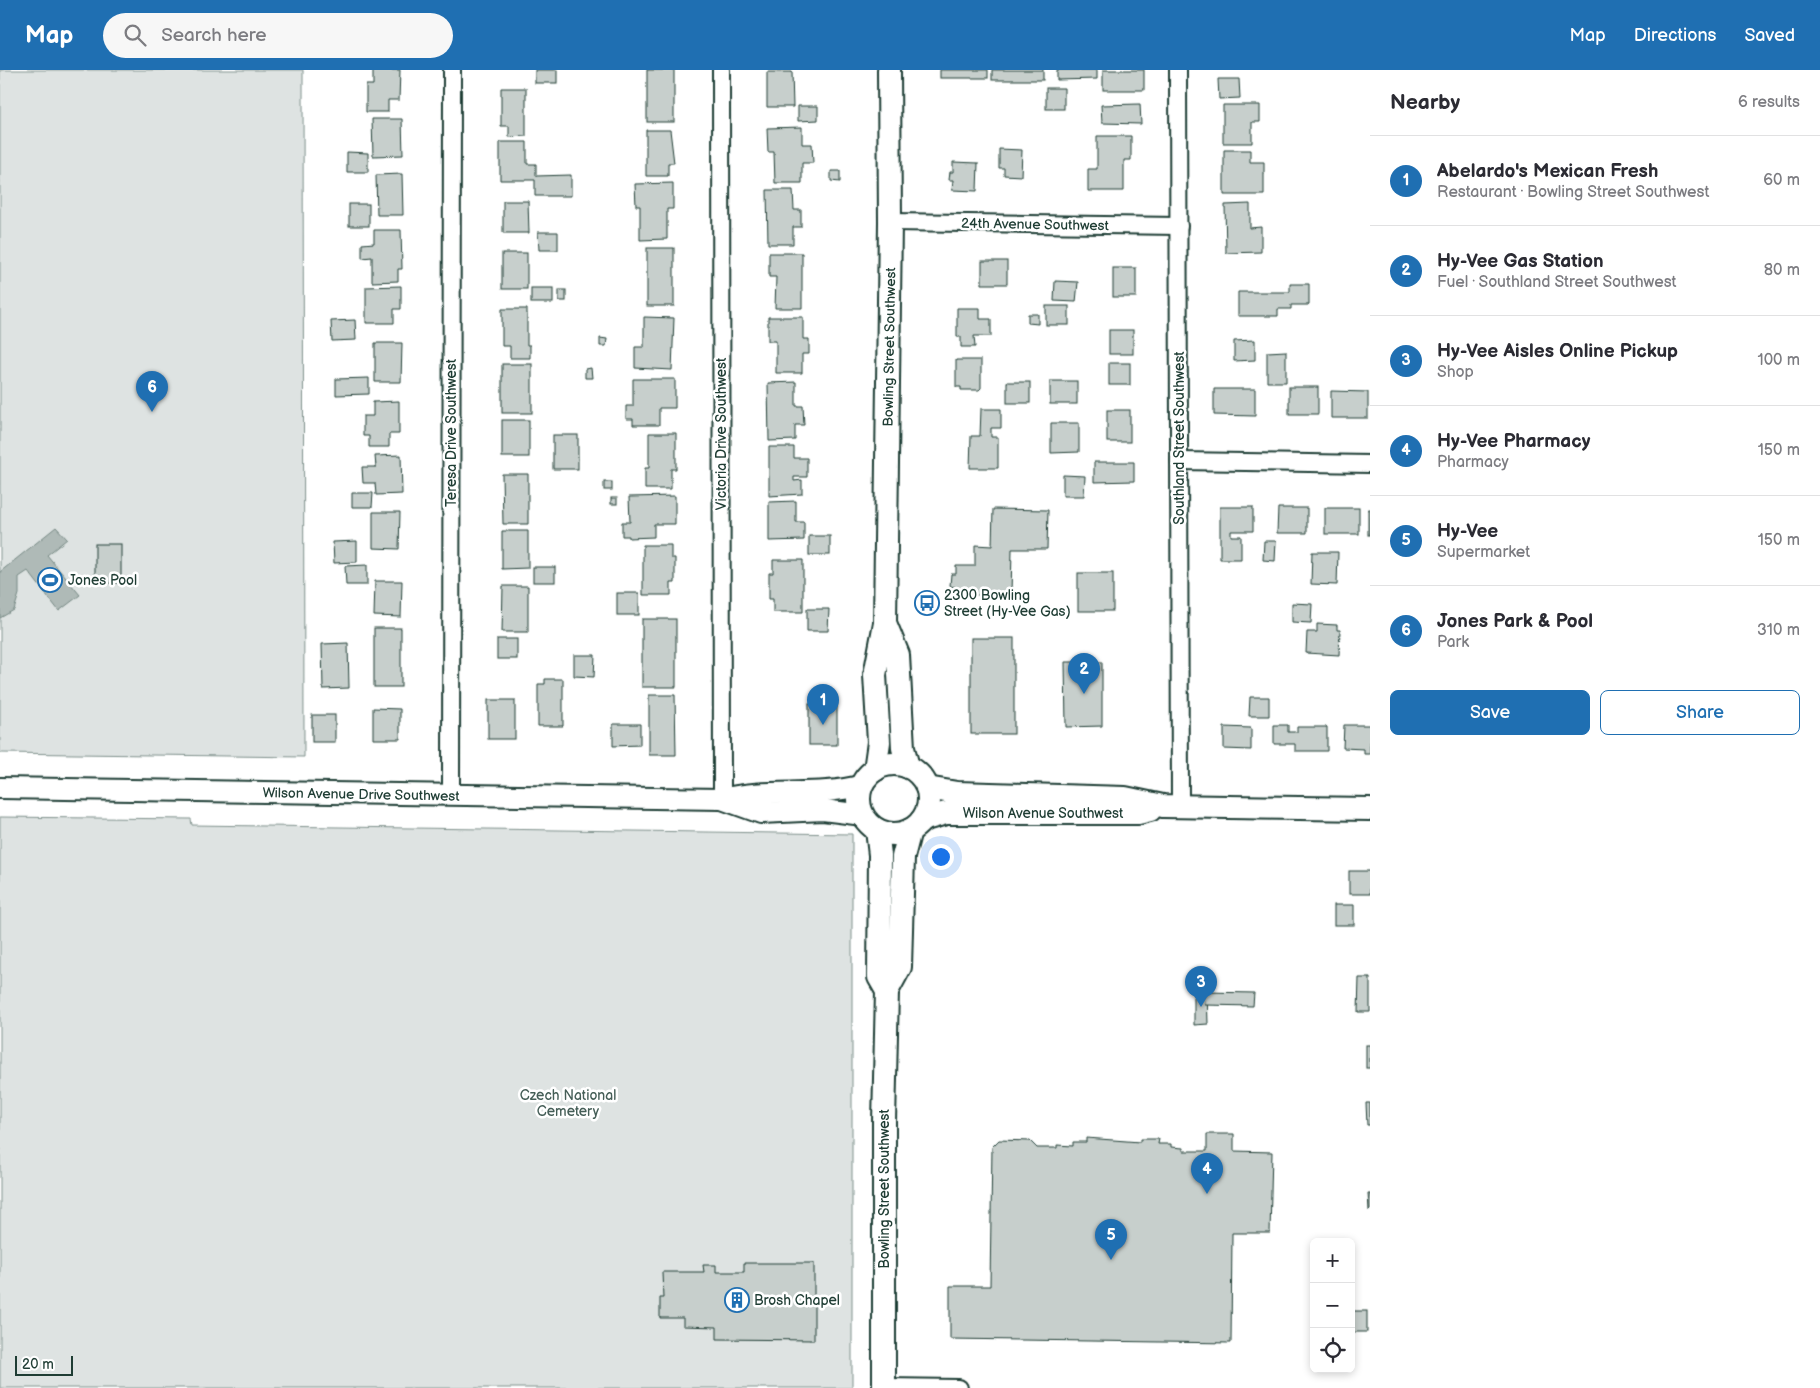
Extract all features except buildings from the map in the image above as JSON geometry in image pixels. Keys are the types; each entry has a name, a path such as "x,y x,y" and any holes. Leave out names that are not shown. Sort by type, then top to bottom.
{"main road":[{"name":"Bowling Street Southwest","path":"869,778 878,742 875,675 886,623 890,222 889,70"},
{"name":"Bowling Street Southwest","path":"886,623 898,655 903,748 908,767"},
{"path":"893,764 908,767 920,775 927,788 930,802 916,825 896,834 870,822 860,795 869,778 893,764"},
{"name":"Wilson Avenue Southwest","path":"927,788 964,793 1125,798 1171,806 1370,809"},
{"name":"Wilson Avenue Southwest","path":"916,825 946,813 1138,813 1171,806"},
{"name":"Bowling Street Southwest","path":"870,822 880,855 879,977 887,990"},
{"name":"Bowling Street Southwest","path":"884,1388 884,1122 887,990 900,967 903,857 916,825"}],"street":[{"name":"Teresa Drive Southwest","path":"451,795 452,70"},
{"name":"Victoria Drive Southwest","path":"721,70 722,799"},
{"name":"Southland Street Southwest","path":"1171,806 1179,461 1178,70"},
{"name":"24th Avenue Southwest","path":"890,222 1179,226"},
{"path":"1179,461 1370,464"},
{"name":"Wilson Avenue Drive Southwest","path":"0,788 722,799 746,793 843,791 869,778"},
{"name":"Wilson Avenue Drive Southwest","path":"722,799 761,813 840,811 870,822"},
{"path":"884,1388 959,1388"}],"green space":[{"path":"0,70 303,70 304,757 0,753"},
{"name":"Czech National Cemetery","path":"0,817 191,819 192,825 852,834 852,1388 0,1388"}],"shaded area":[{"path":"56,527 67,539 47,555 80,595 59,611 28,571 19,577 19,594 14,610 0,618 0,572"}],"place":[{"name":"Jones Park & Pool","path":"152,412"},
{"name":"Jones Pool","path":"50,580"},
{"name":"2300 Bowling Street (Hy-Vee Gas)","path":"927,603"},
{"name":"Hy-Vee Gas Station","path":"1084,694"},
{"name":"Abelardo's Mexican Fresh","path":"823,725"},
{"name":"Hy-Vee Aisles Online Pickup","path":"1201,1007"},
{"name":"Hy-Vee Pharmacy","path":"1207,1194"},
{"name":"Hy-Vee","path":"1111,1260"},
{"name":"Brosh Chapel","path":"737,1300"}]}
